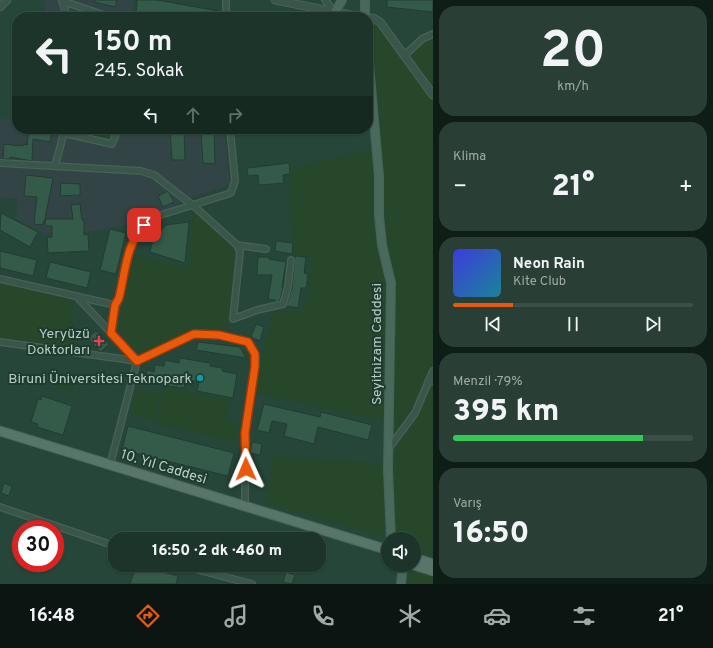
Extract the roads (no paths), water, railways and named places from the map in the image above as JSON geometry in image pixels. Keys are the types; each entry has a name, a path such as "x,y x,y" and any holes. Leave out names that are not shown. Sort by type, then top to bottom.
{"main road":[{"path":"335,12 342,0"},
{"path":"365,0 365,12"},
{"name":"Seyitnizam Caddesi","path":"373,120 379,176 379,215 382,245 391,283 388,470 392,532"},
{"name":"10. Yıl Caddesi","path":"0,431 381,548"},
{"name":"10. Yıl Caddesi","path":"0,437 381,554"},
{"path":"421,560 433,564"},
{"path":"421,567 433,571"},
{"path":"401,584 402,572"}],"street":[{"path":"0,7 7,0"},
{"path":"62,0 66,12"},
{"path":"62,0 96,12"},
{"path":"226,0 226,12"},
{"path":"275,0 335,12"},
{"path":"325,0 335,12"},
{"path":"373,18 380,22 433,95"},
{"path":"404,56 422,39 433,34"},
{"path":"55,166 63,134"},
{"path":"75,134 112,144 116,134"},
{"path":"111,333 115,305 119,298 131,246 137,233 151,218 230,193 235,181 230,134"},
{"path":"0,163 141,171 154,174 192,205 236,245 240,252 233,319 257,310 283,304 288,288 291,260"},
{"path":"236,245 266,249"},
{"path":"0,279 115,305"},
{"path":"76,297 137,361"},
{"path":"0,342 137,361 194,334 219,335 248,342 255,354 255,362 254,378 245,433 245,506"},
{"path":"110,465 137,361"},
{"path":"389,448 415,413 431,381 433,371"},
{"path":"0,507 108,544"},
{"path":"207,572 252,584"}],"place":[{"name":"Yeryüzü Doktorları","path":"99,341"},
{"name":"Biruni Üniversitesi Teknopark","path":"200,378"}]}
